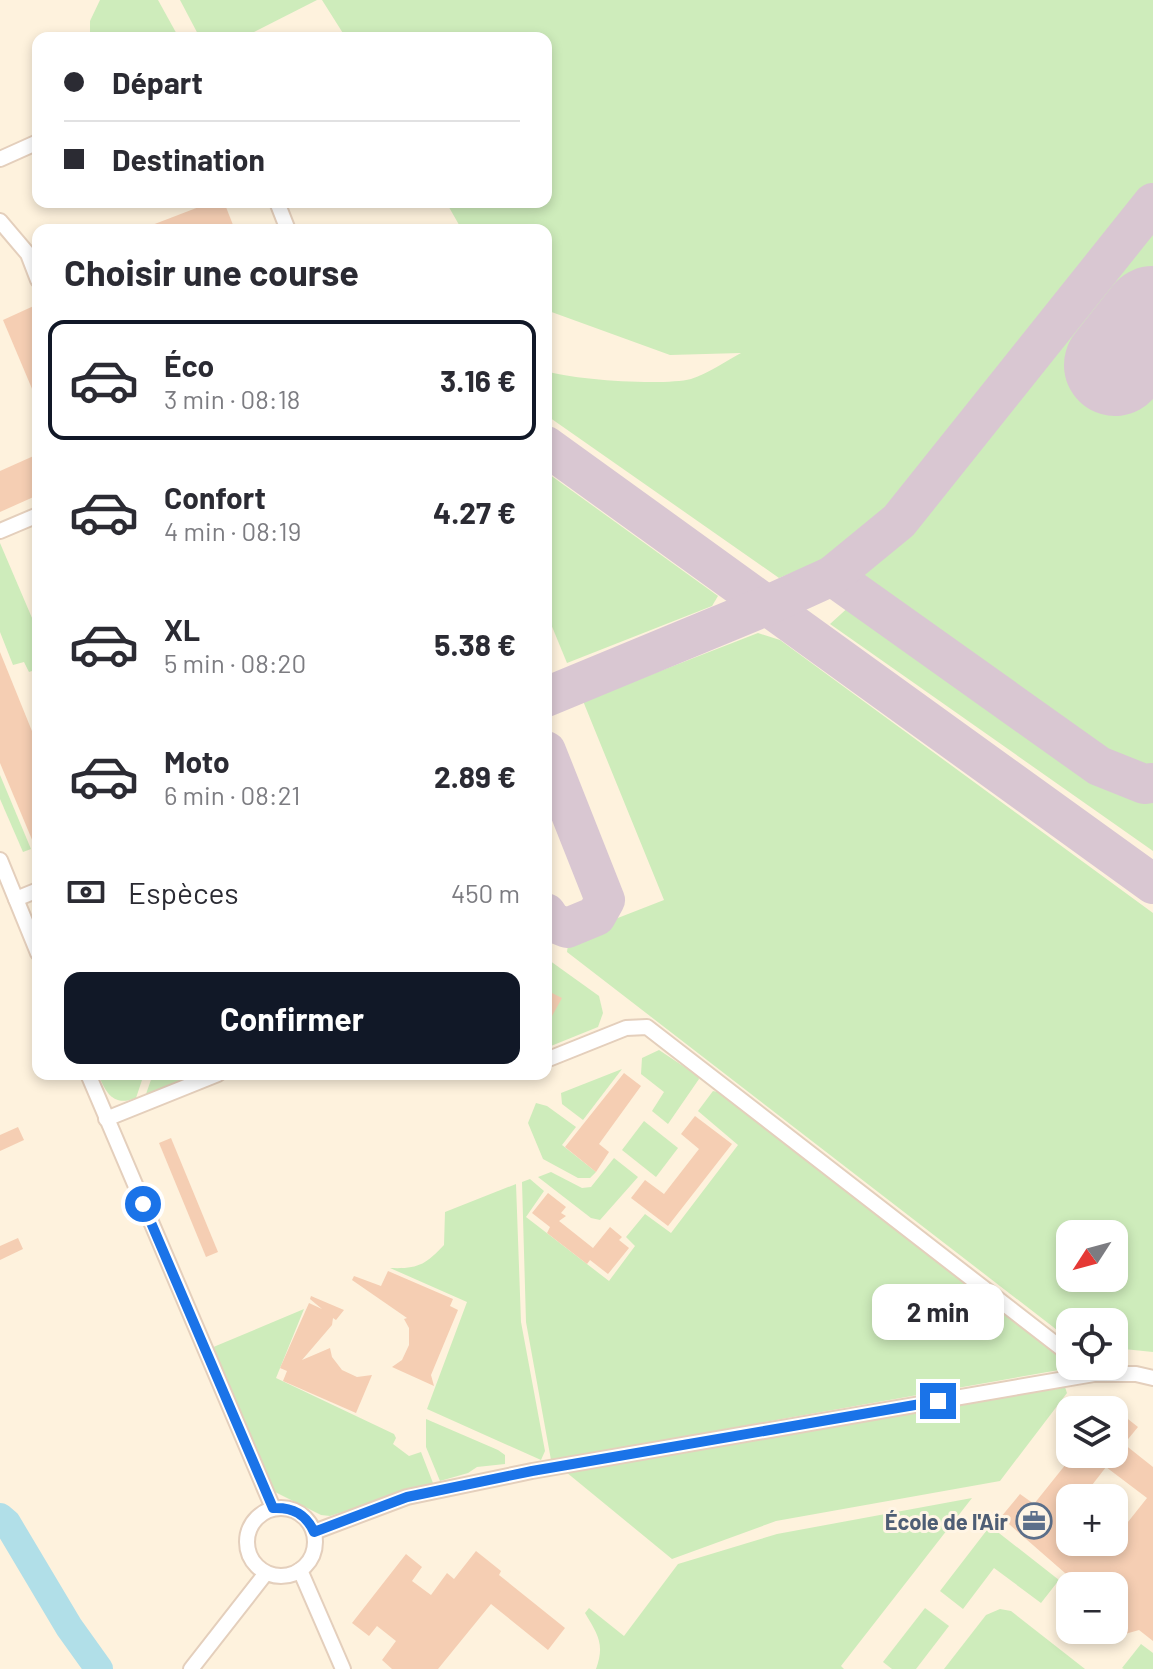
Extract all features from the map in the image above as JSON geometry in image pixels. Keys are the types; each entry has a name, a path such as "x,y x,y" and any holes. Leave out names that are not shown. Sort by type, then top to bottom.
{"street":[{"path":"0,159 32,145"},
{"path":"0,221 28,254 32,264"},
{"path":"0,531 32,518"},
{"path":"0,860 32,938"},
{"path":"16,899 32,892"},
{"path":"552,1058 626,1028 647,1027 1056,1344"},
{"path":"90,1080 273,1508"},
{"path":"106,1119 203,1080"},
{"path":"1128,1373 1153,1378"},
{"path":"314,1532 407,1497 532,1471 1056,1376"},
{"path":"273,1508 294,1510 309,1522 314,1532 313,1553 300,1570 278,1576 266,1573 251,1559 246,1538 255,1519 273,1508"},
{"path":"300,1570 343,1669"},
{"path":"191,1669 266,1573"}],"green space":[{"path":"100,0 158,0 176,32 90,32 90,21"},
{"path":"180,0 317,0 254,32 197,32"},
{"path":"322,0 1153,0 1153,851 830,624 852,604 816,563 779,578 552,419 552,372 618,381 678,381 697,377 741,353 670,355 552,312 552,224 459,224 449,208 552,208 552,32 342,32"},
{"path":"552,476 718,596 712,606 567,663 552,627"},
{"path":"0,543 32,618 32,671 29,672 24,662 13,665 0,632"},
{"path":"758,633 780,640 1153,913 1153,1352 1128,1349 1128,1308 1056,1308 1056,1329 567,952 569,937 664,900 583,701"},
{"path":"0,775 31,849 23,852 0,799"},
{"path":"552,962 599,996 603,1013 598,1027 552,1046"},
{"path":"659,1050 699,1079 668,1124 652,1111 664,1092 641,1074 642,1058"},
{"path":"622,1069 583,1120 562,1104 561,1093"},
{"path":"101,1080 142,1080 136,1098 121,1101 107,1092"},
{"path":"151,1080 182,1080 146,1094"},
{"path":"713,1091 722,1093 1056,1353 1056,1371 551,1460 526,1322 522,1182 530,1179 544,1191 526,1217 609,1281 635,1246 626,1237 645,1214 671,1233 738,1145 698,1111"},
{"path":"536,1103 547,1106 576,1127 562,1145 596,1172 590,1178 578,1178 543,1159 528,1123"},
{"path":"644,1121 678,1148 656,1177 622,1150"},
{"path":"614,1158 638,1177 600,1220 591,1218 538,1177 551,1172 582,1188 591,1187"},
{"path":"516,1184 521,1322 545,1451 541,1460 427,1409 467,1302 390,1268 408,1268 426,1261 444,1245 445,1212"},
{"path":"304,1309 276,1378 394,1434 393,1444 409,1456 421,1452 433,1483 330,1516 321,1515 271,1490 211,1348"},
{"path":"1065,1387 1067,1393 1056,1396 1056,1407 1000,1481 776,1521 672,1559 566,1472"},
{"path":"426,1419 498,1450 505,1455 505,1464 477,1467 468,1473 440,1481 426,1447"},
{"path":"972,1498 841,1666 844,1669 596,1669 599,1640 585,1613 589,1608 624,1636 678,1564 777,1534"},
{"path":"990,1526 1056,1578 1056,1584 1041,1603 994,1568 963,1609 940,1591"},
{"path":"925,1608 949,1626 916,1669 892,1669 883,1662"},
{"path":"1000,1609 1011,1611 1085,1669 944,1669 986,1615"},
{"path":"1141,1644 1153,1653 1153,1669 1122,1668"}],"building":[{"path":"196,208 226,208 233,224 155,224"},
{"path":"32,307 32,389 3,320"},
{"path":"32,457 32,498 0,512 0,471"},
{"path":"0,652 32,731 32,840 0,763"},
{"path":"552,993 562,998 552,1016"},
{"path":"624,1073 641,1086 599,1144 609,1152 596,1172 565,1147"},
{"path":"695,1116 732,1144 668,1226 631,1198 645,1180 664,1194 699,1149 681,1134"},
{"path":"18,1127 24,1140 0,1151 0,1135"},
{"path":"171,1138 218,1252 206,1257 159,1143"},
{"path":"548,1193 566,1207 561,1213 566,1216 559,1221 593,1248 610,1227 622,1237 619,1240 629,1248 608,1274 590,1260 587,1264 547,1233 550,1227 532,1213"},
{"path":"18,1238 23,1249 0,1260 0,1246"},
{"path":"388,1271 453,1299 450,1306 458,1310 431,1375 434,1386 392,1367 402,1360 409,1345 409,1328 404,1319 407,1318 352,1280 354,1276 381,1286"},
{"path":"311,1296 344,1310 336,1320 333,1318 332,1325 302,1360 330,1348 332,1357 342,1370 357,1377 372,1375 356,1413 283,1381 287,1371 280,1368 309,1303 322,1309 310,1299"},
{"name":"École de l'Air","path":"1128,1419 1138,1427 1128,1439"},
{"name":"École de l'Air","path":"1128,1447 1153,1467 1153,1641 1139,1630 1128,1633 1128,1572 1064,1572 1001,1517 1020,1494 1034,1504 1063,1468 1105,1468 1093,1484 1056,1484 1056,1556 1128,1556 1128,1522 1147,1498 1107,1468 1128,1468"},
{"path":"476,1551 501,1571 499,1575 565,1628 548,1650 491,1604 438,1669 392,1669 382,1660 396,1641 377,1626 369,1636 352,1623 406,1554 422,1567 412,1581 431,1595 447,1573 454,1579"}],"waterway":[{"path":"0,1517 7,1523 69,1627 99,1669"}],"taxiway":[{"path":"552,695 832,576 899,521 1153,203"},
{"path":"552,450 1153,884"},
{"path":"832,576 1099,766 1144,784 1153,783"},
{"path":"552,766 605,900 596,916 567,928 552,922"}],"runway":[{"path":"1115,365 1153,317"}],"place":[{"name":"École de l'Air","path":"1034,1521"}],"route":[{"path":"143,1204 273,1508 294,1510 309,1522 314,1532 407,1497 532,1471 938,1401"}]}
